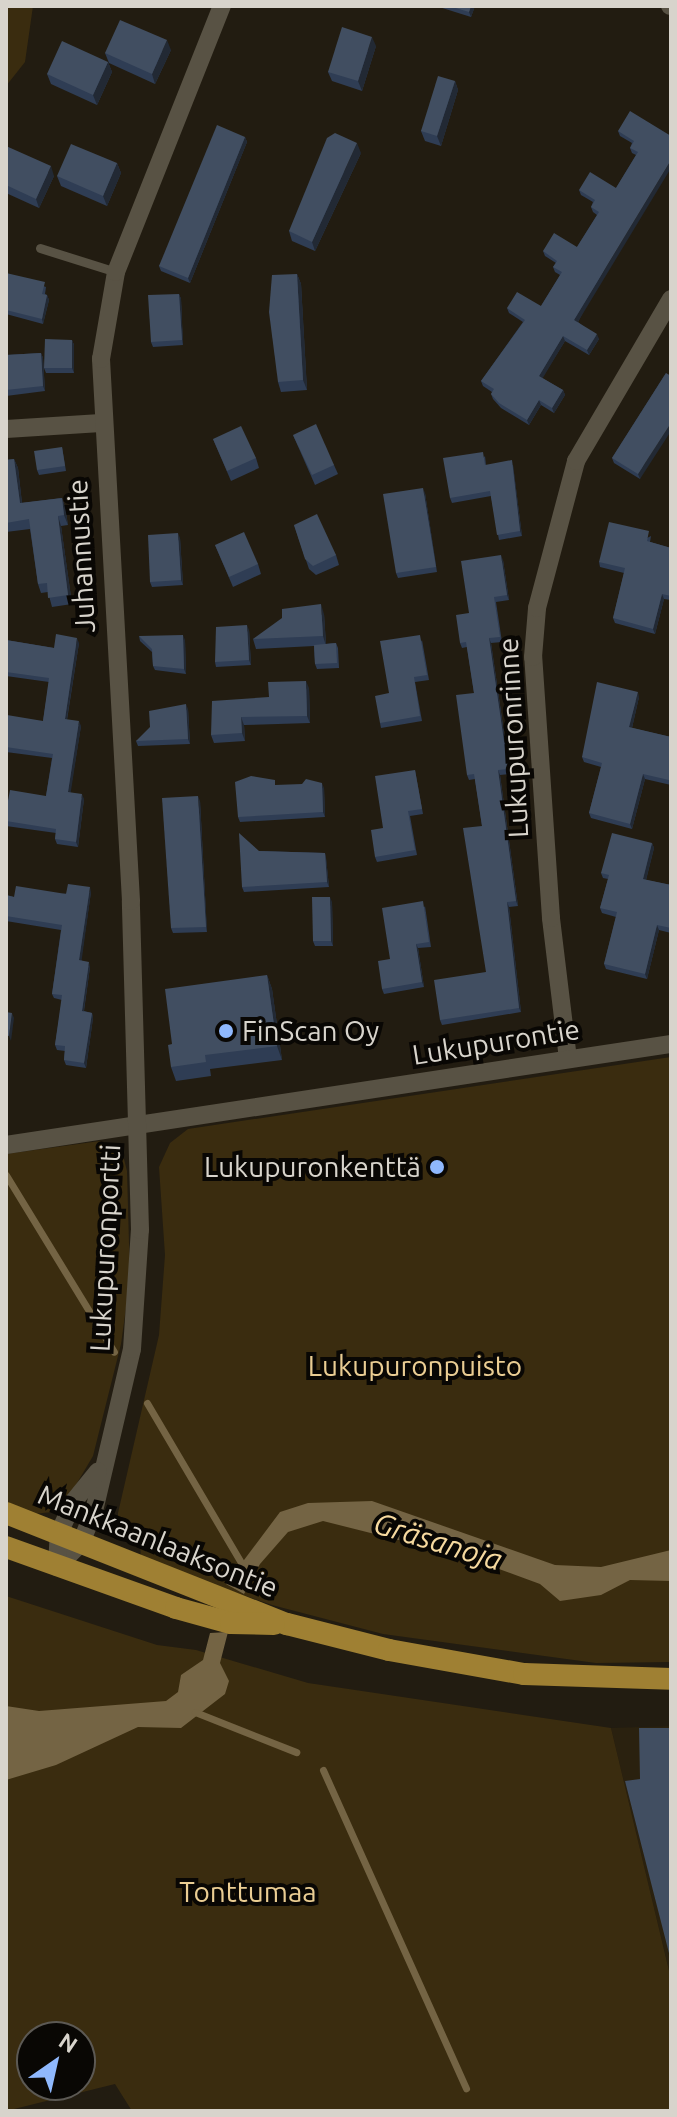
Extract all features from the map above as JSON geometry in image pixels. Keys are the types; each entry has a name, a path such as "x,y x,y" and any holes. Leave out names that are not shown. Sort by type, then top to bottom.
{"main road":[{"name":"Mankkaanlaaksontie","path":"6,1513 287,1624 389,1650 524,1674 671,1679"},
{"name":"Mankkaanlaaksontie","path":"6,1547 57,1567 231,1623 287,1624"}],"street":[{"name":"Juhannustie","path":"139,1123 131,901 101,423 101,359 116,272 222,6"},
{"name":"Lukupuronrinne","path":"568,1059 551,918 533,657 537,608 576,461 671,299"},
{"path":"6,429 101,423"},
{"name":"Lukupurontie","path":"6,1145 671,1044"},
{"name":"Lukupuronportti","path":"57,1567 81,1543 94,1511 100,1468 132,1349 140,1230 139,1123"},
{"name":"Lukupuronportti","path":"57,1567 59,1533 74,1501 100,1468"}],"lane":[{"path":"40,248 116,272"}],"shaded area":[{"path":"671,1726 671,1979 611,1728"}],"green space":[{"path":"6,6 33,6 25,62 6,86"},
{"name":"Lukupuronpuisto","path":"671,1057 671,1662 596,1663 383,1634 272,1605 141,1560 140,1542 118,1520 118,1513 159,1335 165,1255 159,1167 170,1143 188,1129"},
{"path":"100,1141 124,1159 127,1171 130,1279 121,1344 93,1456 67,1500 52,1512 34,1514 6,1504 6,1154"},
{"name":"Tonttumaa","path":"6,1596 157,1645 196,1650 308,1683 611,1728 671,1979 671,2111 132,2111 115,2084 96,2089 96,2021 16,2021 16,2101 46,2101 6,2111"}],"water":[{"name":"Gräsanoja","path":"372,1501 555,1565 601,1567 671,1550 671,1581 630,1580 601,1595 560,1601 540,1584 466,1557 323,1521 288,1532 260,1564 244,1594 226,1584 280,1512 308,1503"},
{"path":"228,1632 220,1663 229,1681 225,1694 181,1728 138,1727 56,1765 6,1780 6,1706 39,1711 166,1701 178,1692 181,1675 203,1660 210,1633"}],"building":[{"path":"449,6 471,6 469,12"},
{"path":"120,20 167,40 152,74 105,53"},
{"path":"342,27 372,37 358,81 328,72"},
{"path":"62,41 108,62 93,95 47,74"},
{"path":"438,76 455,81 437,136 421,131"},
{"path":"630,111 671,136 671,160 574,320 597,334 587,350 563,336 539,376 563,390 552,408 539,400 527,420 499,403 491,394 494,389 481,381 525,320 507,308 517,292 541,306 562,272 553,267 557,261 543,251 554,233 577,247 599,212 591,207 595,200 579,190 590,172 616,188 638,152 630,148 634,141 618,131"},
{"path":"217,125 245,137 188,278 159,266"},
{"path":"335,133 357,143 312,242 289,231 327,138"},
{"path":"71,144 117,163 103,196 57,176"},
{"path":"6,146 51,166 36,199 6,185"},
{"path":"6,273 45,282 42,294 47,295 42,319 6,310"},
{"path":"297,274 303,380 278,382 269,312 272,275"},
{"path":"179,294 182,340 151,342 148,295"},
{"path":"45,339 72,340 72,368 44,368"},
{"path":"41,353 43,386 6,390 6,355"},
{"path":"666,373 671,376 671,423 638,474 612,458"},
{"path":"316,424 334,465 312,475 293,435"},
{"path":"241,426 256,458 227,471 213,439"},
{"path":"62,447 65,466 37,470 34,451"},
{"path":"483,452 485,465 512,460 520,531 497,535 490,491 450,498 443,458"},
{"path":"14,459 20,503 62,498 64,515 58,516 68,595 48,598 47,583 38,584 29,519 6,523 6,460"},
{"path":"423,488 436,567 396,573 383,494"},
{"path":"317,514 336,555 313,566 305,559 294,525"},
{"path":"609,522 649,531 647,541 671,548 671,596 662,594 653,629 613,618 625,568 599,562"},
{"path":"244,532 258,564 229,577 215,545"},
{"path":"178,533 181,580 150,582 148,535"},
{"path":"501,555 507,595 494,597 500,637 489,638 508,769 498,770 516,901 507,902 519,1008 440,1020 434,980 486,972 463,828 482,826 474,774 467,775 456,695 474,693 466,642 460,643 456,615 469,613 461,561"},
{"path":"321,604 323,636 253,639 282,618 282,609"},
{"path":"247,625 249,660 215,662 216,627"},
{"path":"56,634 77,638 65,719 79,721 68,792 82,794 76,842 55,839 56,829 6,821 6,800 10,790 46,796 53,754 6,747 7,715 43,721 49,678 6,672 6,640 54,648"},
{"path":"183,635 184,669 153,666 152,649 139,636"},
{"path":"420,635 427,675 414,677 420,716 380,723 375,696 389,693 380,641"},
{"path":"336,643 337,663 315,664 314,645"},
{"path":"306,681 307,716 241,717 242,733 211,735 212,701 269,697 268,682"},
{"path":"597,682 638,692 629,727 671,737 669,780 643,774 630,824 589,813 602,763 582,757"},
{"path":"186,704 188,739 136,741 150,727 149,711"},
{"path":"415,770 422,809 408,811 415,850 375,857 371,830 383,828 375,776"},
{"path":"251,776 275,780 275,785 302,784 306,779 322,783 323,812 238,817 235,782"},
{"path":"198,796 206,927 171,928 162,798"},
{"path":"239,833 259,851 325,853 327,882 242,887"},
{"path":"612,833 652,843 643,879 671,885 671,928 657,925 645,974 604,964 617,912 600,908 609,875 601,873"},
{"path":"68,884 90,887 79,960 89,962 82,1011 92,1013 84,1063 64,1060 65,1046 55,1045 62,995 52,994 62,925 6,916 6,895 14,897 16,886 66,894"},
{"path":"312,897 330,897 331,941 313,941"},
{"path":"423,901 429,942 416,944 422,982 382,989 378,961 390,959 382,908"},
{"name":"FinScan Oy","path":"267,975 277,1046 205,1055 206,1062 171,1067 168,1045 172,1044 165,989"},
{"path":"6,1012 12,1013 9,1036 6,1035"},
{"path":"639,1728 671,1728 671,1961 625,1781 640,1779"}],"waterway":[{"path":"6,1175 114,1352"},
{"path":"147,1403 243,1566"},
{"path":"195,1712 296,1752"},
{"path":"323,1770 466,2088"}],"place":[{"name":"FinScan Oy","path":"226,1031"},
{"name":"Lukupuronkenttä","path":"437,1167"}]}
